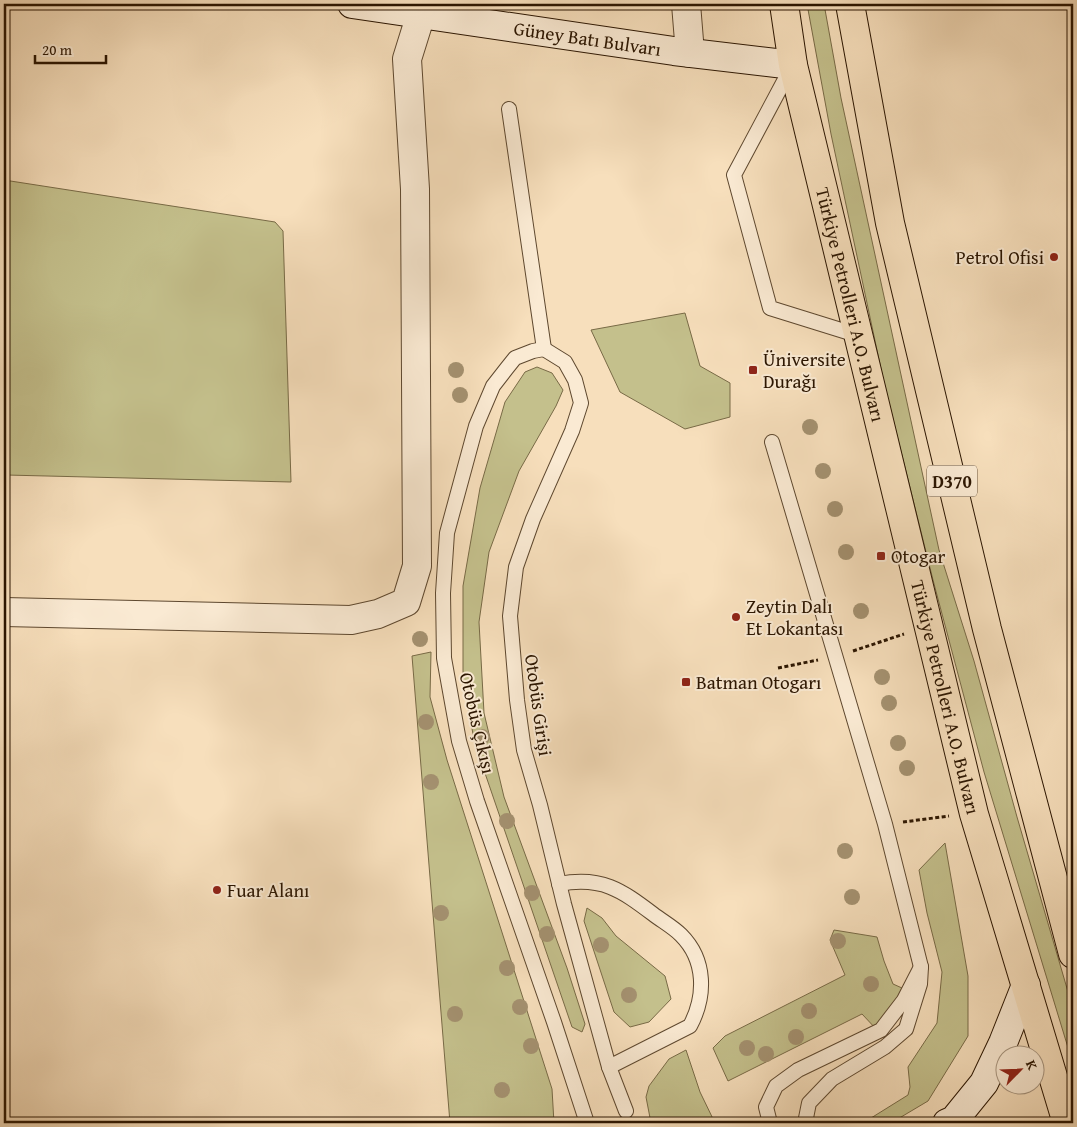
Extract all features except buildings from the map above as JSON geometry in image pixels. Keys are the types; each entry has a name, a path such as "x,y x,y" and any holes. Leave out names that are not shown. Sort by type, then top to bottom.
{"highway":[{"name":"Türkiye Petrolleri A.O. Bulvarı","path":"784,4 793,66 860,336 974,814 1067,1123"},
{"name":"D370","path":"850,4 892,233 989,638 1073,954"}],"street":[{"name":"Güney Batı Bulvarı","path":"352,4 682,52 793,66"},
{"path":"682,52 686,4"},
{"path":"4,612 351,620 378,614 406,602 417,566 415,189 407,59 421,14"},
{"path":"946,1123 954,1120 984,1083 1003,1043 1026,985"}],"lane":[{"path":"793,66 734,175 770,308 860,336"},
{"path":"509,109 544,349"},
{"name":"Otobüs Girişi","path":"544,349 565,362 575,380 582,403 572,431 536,511 516,567 510,616 517,700 524,750 540,805 559,884 610,1066 626,1110"},
{"name":"Otobüs Çıkışı","path":"544,349 515,358 493,386 476,426 447,533 444,593 444,658 459,741 464,758 587,1123"},
{"path":"772,442 885,824 921,967 920,984 906,1029 885,1047 832,1079 809,1103 806,1123"},
{"path":"559,884 572,882 597,883 612,887 626,894 680,935 690,946 701,974 700,1002 690,1026 610,1066"},
{"path":"770,1123 766,1106 776,1086 798,1070 881,1030 904,1000 921,967"}],"path":[{"path":"885,824 974,814"}],"shaded area":[{"path":"807,4 824,4 841,98 939,550 974,661 1073,1009 1073,1064 984,772 933,580 884,383 831,134"},
{"path":"4,180 275,222 283,231 291,482 6,475 4,410"},
{"path":"685,313 700,366 730,383 730,417 685,429 620,392 591,330"},
{"path":"537,367 552,373 563,390 519,471 489,552 479,622 484,713 504,797 567,968 585,1024 582,1032 572,1027 475,744 463,683 463,586 480,488 505,402 525,372"},
{"path":"431,652 430,697 447,760 552,1089 554,1123 450,1123 412,656"},
{"path":"945,843 968,976 968,1036 928,1101 891,1123 863,1123 908,1095 910,1087 908,1067 937,1023 942,972 927,913 919,870"},
{"path":"587,908 602,918 616,936 665,976 671,999 649,1022 630,1027 614,1012 584,921"},
{"path":"834,930 877,937 893,984 902,988 888,1017 877,1030 862,1014 728,1081 713,1048 725,1036 845,975 830,940"},
{"path":"686,1050 700,1092 715,1123 651,1123 646,1097 649,1086 669,1059"}],"place":[{"name":"Petrol Ofisi","path":"1054,257"},
{"name":"Üniversite Durağı","path":"753,370"},
{"name":"Otogar","path":"881,556"},
{"name":"Zeytin Dalı Et Lokantası","path":"736,617"},
{"name":"Batman Otogarı","path":"686,682"},
{"name":"Fuar Alanı","path":"217,890"}]}
